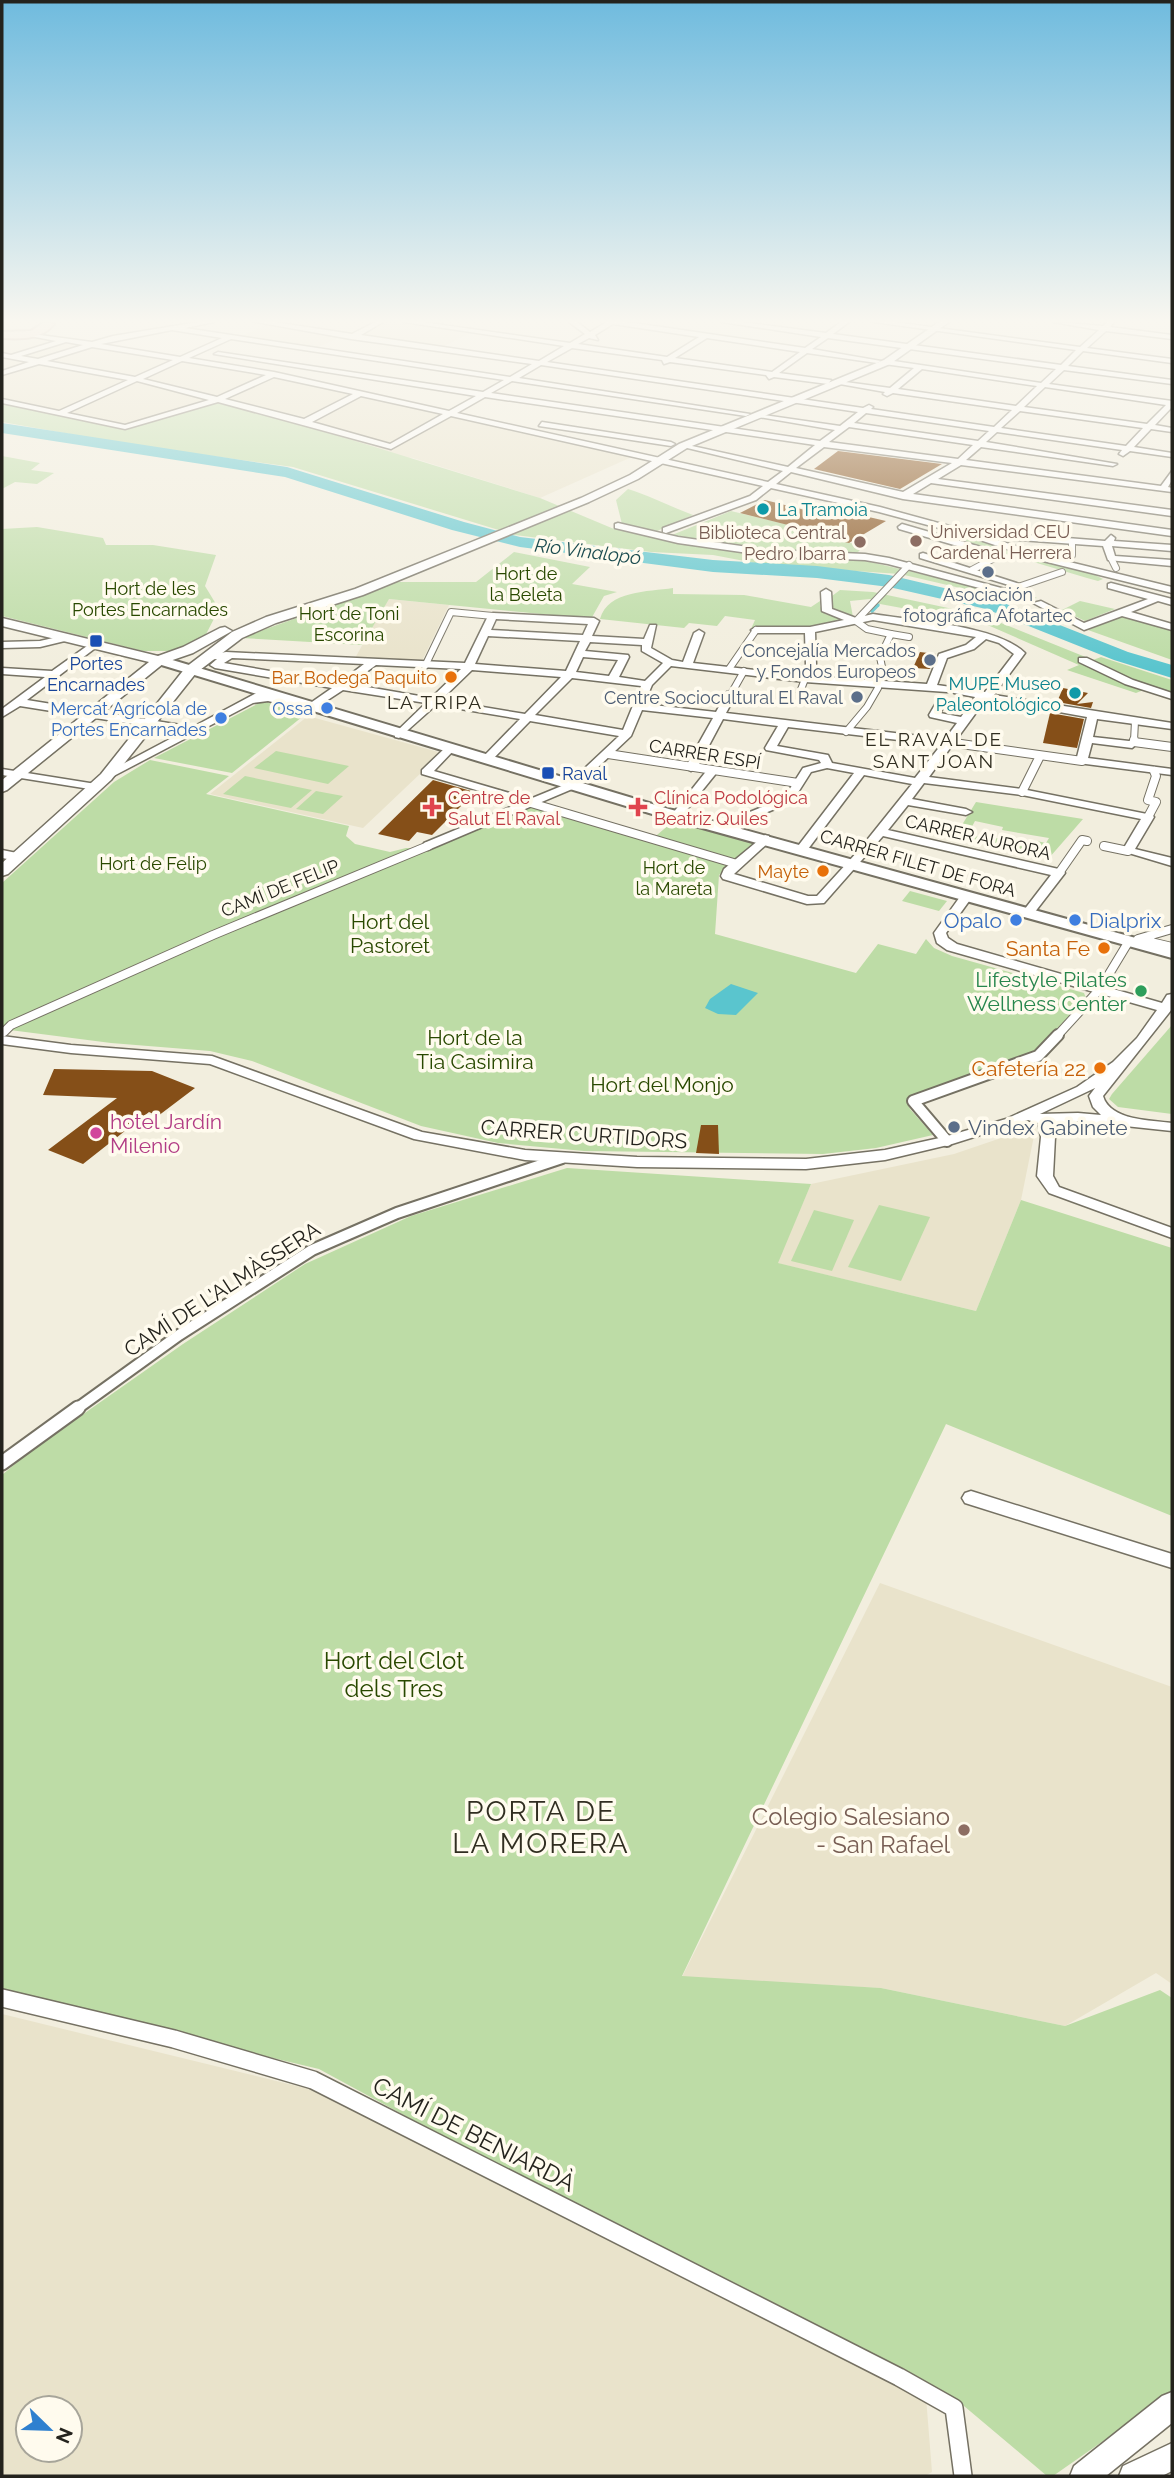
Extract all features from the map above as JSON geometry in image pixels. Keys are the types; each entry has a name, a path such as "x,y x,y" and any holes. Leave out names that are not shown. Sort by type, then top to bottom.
{"main road":[{"path":"2,871 10,856 101,782 191,670 255,626 335,601 394,574 581,499 691,438"},
{"path":"2,787 159,660 188,650 257,616 394,574"},
{"path":"2,622 159,660"},
{"path":"188,650 204,653 206,658"}],"street":[{"path":"359,438 391,447 408,438"},
{"path":"559,438 880,510 1172,590"},
{"path":"630,438 677,445 905,495 1172,533"},
{"path":"780,438 1168,490 1172,473"},
{"path":"796,438 805,442"},
{"path":"666,530 753,498 830,438"},
{"path":"928,438 1113,464"},
{"path":"880,510 960,462 986,438"},
{"path":"1052,438 1172,455"},
{"path":"1097,480 1139,438"},
{"path":"1007,519 1049,474"},
{"path":"929,480 1172,513"},
{"path":"1107,545 1146,487"},
{"path":"910,519 901,525 902,528 1172,603"},
{"path":"618,526 678,540 769,553 865,557 1006,592 1062,572"},
{"path":"988,538 999,527"},
{"path":"856,621 906,567 968,533"},
{"path":"988,538 1172,548"},
{"path":"1072,542 1072,555"},
{"path":"1107,545 1117,573"},
{"path":"972,570 1000,555"},
{"path":"923,556 1021,586"},
{"path":"1111,558 1172,563"},
{"path":"1107,585 1117,573"},
{"path":"1038,603 1084,627 1172,590"},
{"path":"826,592 827,611 856,621 867,629 909,637"},
{"path":"425,666 450,612 594,621 570,674 486,760"},
{"path":"1120,612 1172,627"},
{"path":"399,735 468,668 493,616"},
{"path":"729,669 757,630 810,630 873,617 984,635 1003,641 1020,653 984,697 979,699 881,832 820,900 807,900 727,876 765,839"},
{"path":"653,627 646,649 669,663 805,679 930,687 1172,726"},
{"path":"800,692 811,665 810,630"},
{"path":"484,633 648,642"},
{"path":"687,664 699,633"},
{"path":"846,732 873,698 883,667 880,657 891,634"},
{"path":"930,687 943,656 970,647 984,635"},
{"path":"2,645 40,643 66,638"},
{"path":"2,714 94,644"},
{"path":"579,654 624,657 613,679"},
{"path":"206,658 233,655 570,674 647,684 669,663"},
{"path":"233,655 224,657 215,665 626,734"},
{"name":"CARRER FILET DE FORA","path":"159,660 449,750 1172,953"},
{"path":"1083,660 1129,682 1172,696"},
{"path":"250,701 268,698 311,708 372,663"},
{"path":"2,671 54,674"},
{"path":"691,768 744,671"},
{"name":"CAMÍ DE FELIP","path":"3,1036 11,1025 213,935 573,785 626,734 647,684"},
{"path":"2,772 101,782 264,693"},
{"path":"731,694 765,699"},
{"path":"17,702 194,730"},
{"path":"940,705 934,715 964,721"},
{"path":"638,706 947,742 1172,772"},
{"path":"1082,761 1093,715"},
{"path":"1134,742 1136,721"},
{"path":"784,725 770,748 824,757 827,765"},
{"path":"1087,739 1172,747"},
{"path":"449,750 426,772 737,864"},
{"name":"CARRER ESPÍ","path":"608,754 797,783"},
{"path":"1022,792 1040,755"},
{"path":"733,830 749,816 788,800 807,770 827,765 861,772 1022,792 1148,817"},
{"path":"677,815 712,771"},
{"path":"1128,851 1156,802 1148,800 1156,776 1154,771"},
{"path":"801,850 861,772"},
{"path":"905,801 966,812"},
{"name":"CARRER AURORA","path":"881,832 1059,873 1027,914"},
{"path":"1059,873 1082,840 1087,841"},
{"path":"1104,845 1172,862"},
{"path":"966,897 940,933 942,940 952,947 1100,989 1169,1003"},
{"path":"1172,929 1138,940 1172,947"},
{"path":"947,1142 913,1101 1038,1056 1100,989 1129,941"},
{"name":"CARRER CURTIDORS","path":"1132,1121 1114,1115 1097,1104 1100,1089 1118,1065 1142,1041 1169,1003"},
{"name":"CARRER CURTIDORS","path":"3,1036 71,1049 212,1060 419,1136 481,1149 562,1158 806,1164 885,1155 947,1142 1011,1122 1082,1090 1118,1065"},
{"path":"1011,1122 1078,1117 1170,1124"},
{"path":"1044,1118 1048,1137 1045,1176 1054,1190 1172,1233"},
{"name":"CAMÍ DE L'ALMÀSSERA","path":"2,1462 180,1335 312,1250 397,1213 562,1158"},
{"path":"971,1498 1172,1562"},
{"name":"CAMÍ DE BENIARDÀ","path":"2,1998 174,2039 313,2080 899,2377 954,2408 963,2476"},
{"path":"1084,2476 1172,2406"},
{"path":"1133,2476 1172,2457"}],"shaded area":[{"path":"211,438 552,438 634,456 540,498 413,458"},
{"path":"388,599 449,605 421,663 354,660"},
{"path":"308,716 442,753 363,828 210,794"},
{"path":"1036,1126 1021,1200 976,1311 777,1263 811,1184 954,1154"},
{"name":"Colegio Salesiano - San Rafael","path":"880,1583 1172,1687 1172,1984 1156,1973 1065,2026 881,1988 682,1977"},
{"path":"2,2014 309,2089 926,2397 932,2472 925,2476 2,2476"}],"green space":[{"path":"90,438 344,438 540,498 614,529 757,555 862,560 1006,594 1020,590 1037,598 1016,601 900,574 765,565 713,555 651,552 515,535 293,467"},
{"path":"2,456 40,463 31,470 54,473 37,484 15,482 2,489"},
{"path":"628,489 693,515 657,531 622,524 616,500"},
{"path":"731,511 785,524 795,519 807,522 791,535 814,539 818,536 864,546 855,555 777,552 672,535"},
{"name":"Hort de les Portes Encarnades","path":"37,527 103,538 106,545 153,545 216,555 205,586 219,609 203,640 174,651 143,651 2,616 2,529"},
{"path":"970,538 1103,579 1098,581 963,541"},
{"name":"Hort de la Beleta","path":"514,552 590,567 572,584 617,592 604,596 591,619 389,599 362,645 241,638 397,582 476,582"},
{"path":"673,588 673,594 744,595 811,607 820,601 822,595 820,606 825,614 851,621 809,629 751,629 755,620 725,616 717,626 689,623 684,628 600,619 611,602 620,598"},
{"path":"840,590 873,592 981,615 1093,660 1101,657 1172,680 1172,692 1151,687 1136,693 1067,670 1079,665 983,623 880,604 870,599 850,601 853,617 830,608 832,596"},
{"path":"1080,601 1115,609 1085,621 1062,610"},
{"path":"1123,616 1172,630 1172,660 1088,630"},
{"path":"263,701 307,713 232,773 154,758"},
{"path":"276,751 349,766 328,784 254,768"},
{"path":"150,760 229,776 206,794 349,826 346,836 355,844 390,852 406,848 434,848 532,805 651,840 676,819 757,842 719,875 715,934 856,973 878,944 916,954 926,939 934,948 952,956 1084,993 1086,998 1032,1055 917,1095 908,1101 910,1109 933,1135 876,1148 823,1154 584,1151 498,1143 421,1126 252,1061 210,1051 111,1043 2,1029 2,883 114,782"},
{"path":"245,776 312,790 291,808 223,794"},
{"path":"316,791 343,796 323,814 296,809"},
{"path":"976,802 1083,819 1049,858 954,838","holes":["975,821 1003,827 1002,830 1049,838 1046,843 1032,840 1034,843 1025,847 1001,842 998,838 988,840 990,837 967,836"]},
{"path":"910,891 947,901 939,911 902,901"},
{"path":"1172,1025 1172,1114 1118,1107 1109,1099 1112,1094"},
{"name":"Hort del Clot dels Tres","path":"567,1168 811,1184 778,1263 976,1311 1021,1200 1172,1248 1172,1516 946,1424 682,1976 881,1988 1065,2026 1160,1990 1172,1998 1172,2393 1053,2476 1047,2476 964,2406 505,2170 319,2069 2,1993 2,1475 28,1453 183,1344 305,1264 411,1216"},
{"path":"879,1205 930,1217 901,1281 848,1267"},
{"path":"814,1210 854,1220 832,1271 791,1261"}],"water":[{"path":"731,984 758,993 736,1015 718,1014 705,1008 710,999"}],"building":[{"path":"838,451 942,464 900,489 814,469"},
{"path":"765,500 833,517 847,512 886,521 849,543 804,533 808,530 740,513"},
{"name":"Concejalía Mercados y Fondos Europeos","path":"920,652 936,654 930,669 913,668"},
{"path":"1063,688 1088,693 1077,704 1093,702 1091,708 1057,702"},
{"path":"1050,713 1084,719 1077,748 1043,743"},
{"name":"Centre de Salut El Raval","path":"433,780 471,791 469,793 473,794 432,835 417,832 409,841 378,834"},
{"name":"hotel Jardín Milenio","path":"54,1069 152,1071 195,1088 158,1116 149,1112 83,1164 48,1150 117,1098 43,1095"},
{"path":"701,1125 718,1125 719,1154 696,1153"}],"waterway":[{"name":"Río Vinalopó","path":"64,438 287,472 458,526 520,542 713,566 817,572 889,581 992,605 1121,656 1172,672"},
{"path":"872,611 878,605"}],"place":[{"name":"La Tramoia","path":"763,509"},
{"name":"Universidad CEU Cardenal Herrera","path":"916,541"},
{"name":"Biblioteca Central Pedro Ibarra","path":"860,542"},
{"name":"Asociación fotográfica Afotartec","path":"988,572"},
{"name":"Portes Encarnades","path":"96,641"},
{"name":"Concejalía Mercados y Fondos Europeos","path":"930,660"},
{"name":"Bar Bodega Paquito","path":"451,677"},
{"name":"MUPE Museo Paleontológico","path":"1075,693"},
{"name":"Centre Sociocultural El Raval","path":"857,697"},
{"name":"Ossa","path":"327,708"},
{"name":"Mercat Agrícola de Portes Encarnades","path":"221,718"},
{"name":"Raval","path":"548,773"},
{"name":"Centre de Salut El Raval","path":"432,807"},
{"name":"Clínica Podológica Beatriz Quiles","path":"638,807"},
{"name":"Mayte","path":"823,871"},
{"name":"Opalo","path":"1016,920"},
{"name":"Dialprix","path":"1075,920"},
{"name":"Santa Fe","path":"1104,948"},
{"name":"Lifestyle Pilates Wellness Center","path":"1141,991"},
{"name":"Cafetería 22","path":"1100,1068"},
{"name":"Vindex Gabinete","path":"954,1127"},
{"name":"hotel Jardín Milenio","path":"96,1133"},
{"name":"Colegio Salesiano - San Rafael","path":"964,1830"}],"district":[{"name":"LA TRIPA","path":"435,702"},
{"name":"EL RAVAL DE SANT JOAN","path":"934,750"},
{"name":"PORTA DE LA MORERA","path":"541,1827"}],"park label":[{"name":"Hort de Toni Escorina","path":"349,623"},
{"name":"Hort de Felip","path":"153,863"},
{"name":"Hort de la Mareta","path":"674,877"},
{"name":"Hort del Pastoret","path":"390,933"},
{"name":"Hort de la Tia Casimira","path":"475,1049"},
{"name":"Hort del Monjo","path":"662,1084"}]}
